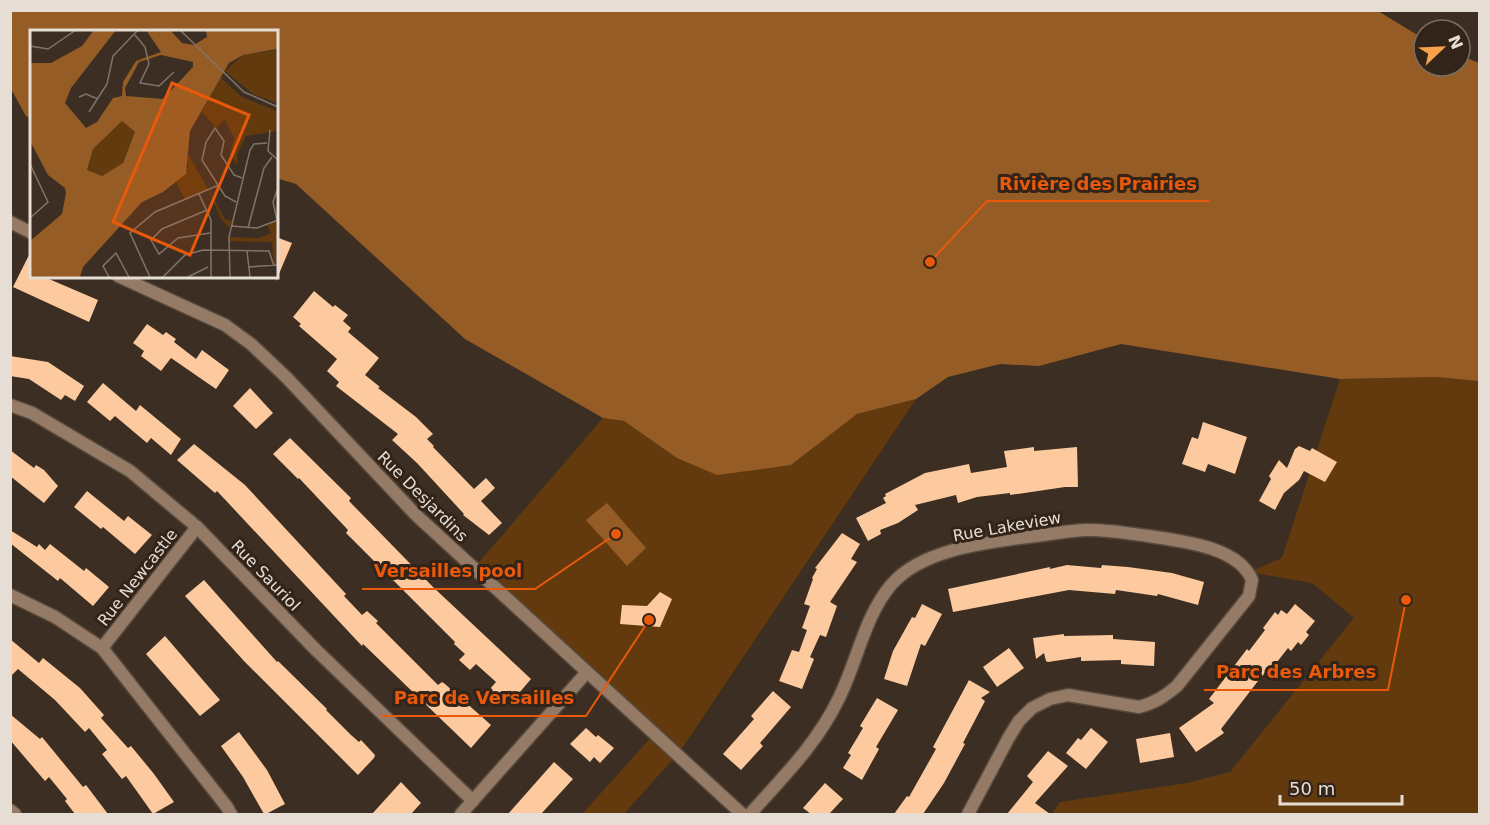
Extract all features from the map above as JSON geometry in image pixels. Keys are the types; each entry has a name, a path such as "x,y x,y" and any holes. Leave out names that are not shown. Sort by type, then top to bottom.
{"street":[{"path":"10,222 30,232"},
{"name":"Rue Desjardins","path":"122,278 225,325 251,344 286,377 416,515 742,814"},
{"name":"Rue Sauriol","path":"10,405 33,413 129,471 197,527 316,650 473,801"},
{"name":"Rue Newcastle","path":"102,648 197,527"},
{"name":"Rue Lakeview","path":"750,814 817,738 839,699 878,608 891,585 908,570 956,550 999,541 1086,530 1157,538 1205,547 1228,555 1242,564 1252,580 1249,596 1177,686 1164,697 1139,707 1068,695 1050,699 1032,708 1009,736 968,814"},
{"path":"10,595 55,617 102,648 231,814"},
{"path":"461,814 587,672"},
{"path":"10,810 15,814"}],"shaded area":[{"path":"10,11 1378,11 1412,32 1412,78 1472,78 1472,60 1479,63 1479,381 1436,377 1340,379 1121,344 1039,366 1000,364 948,377 916,399 857,414 791,465 717,475 677,458 624,421 603,418 465,339 296,184 278,179 278,30 30,30 30,118 26,116 11,89"},
{"path":"1436,377 1479,381 1479,814 1052,814 1060,802 1187,783 1230,772 1354,618 1312,583 1249,572 1282,558 1340,379"},
{"path":"916,399 681,750 624,814 582,814 654,734 474,568 603,418 624,421 677,458 791,465 857,414"},
{"path":"607,503 646,548 627,566 586,520"}],"building":[{"path":"278,238 292,243 278,276"},
{"path":"30,253 30,278 47,278 98,300 89,322 13,287"},
{"path":"314,291 333,307 335,305 348,315 343,321 351,328 348,332 379,358 365,375 433,434 427,439 474,489 486,478 495,488 481,501 502,523 489,535 463,515 417,463 392,440 398,434 336,386 339,382 327,371 337,359 299,326 301,324 293,317"},
{"path":"147,324 163,335 166,332 176,339 174,342 196,359 202,350 229,370 216,389 171,358 161,371 141,356 144,351 133,343"},
{"path":"10,356 48,362 84,386 75,401 65,395 61,400 29,379 10,376"},
{"path":"103,383 136,411 140,405 181,439 171,455 151,438 147,443 115,416 110,421 87,402"},
{"path":"250,388 273,413 256,429 233,406"},
{"path":"1203,422 1247,437 1235,474 1208,464 1205,472 1182,464 1192,437 1198,439"},
{"path":"290,438 351,498 349,501 433,587 531,679 508,706 489,690 496,682 476,664 470,670 459,660 465,654 454,644 455,642 346,533 348,530 273,454"},
{"path":"194,444 245,485 346,594 344,596 362,615 367,611 378,621 376,623 438,685 442,682 445,684 491,725 471,748 363,644 362,646 217,491 215,493 177,460"},
{"path":"1299,446 1310,451 1312,448 1337,462 1325,482 1304,471 1299,480 1284,493 1275,510 1259,501 1271,479 1269,476 1279,460 1287,468 1295,449"},
{"path":"1034,447 1034,451 1077,447 1078,487 977,497 958,503 956,495 915,505 918,510 898,523 880,530 881,534 868,541 856,518 886,503 883,498 885,494 925,473 969,464 971,473 1007,467 1004,451"},
{"path":"10,450 34,468 36,465 44,470 58,486 44,503 10,476"},
{"path":"87,491 124,521 128,516 152,535 135,554 103,527 101,529 74,507"},
{"path":"10,530 37,547 39,544 45,550 50,544 84,571 86,568 109,587 93,606 60,578 58,581 10,543"},
{"path":"842,533 860,544 851,559 857,562 830,602 837,606 826,637 820,635 810,657 814,659 802,689 779,681 792,650 799,652 807,630 802,628 810,606 804,604 817,569 815,568"},
{"path":"1067,565 1101,568 1102,565 1128,567 1172,573 1204,582 1198,605 1158,594 1157,596 1116,590 1115,594 1069,590 953,612 948,589"},
{"path":"204,580 277,662 351,735 359,742 361,740 375,755 358,775 244,661 185,596"},
{"path":"660,592 672,599 660,627 620,624 622,605 647,606"},
{"path":"922,604 942,614 925,646 921,644 907,686 884,679 893,651"},
{"path":"1295,604 1315,621 1306,632 1309,635 1301,645 1298,642 1291,651 1288,648 1270,671 1268,669 1221,729 1224,733 1196,752 1179,728 1214,703 1209,699 1247,649 1249,651 1265,630 1263,628 1275,612 1278,615 1281,610 1287,614"},
{"path":"1064,634 1064,636 1113,635 1113,639 1155,642 1154,666 1121,664 1121,660 1081,661 1081,657 1048,662 1044,653 1036,659 1033,638"},
{"path":"165,636 220,700 200,716 146,654"},
{"path":"10,639 39,663 43,658 80,688 104,715 101,718 128,748 131,746 174,802 153,814 126,776 122,779 102,754 107,750 89,728 85,732 55,700 18,669 10,677"},
{"path":"1009,648 1024,668 997,687 983,667"},
{"path":"969,680 990,692 981,698 985,701 944,783 923,814 894,814 907,796 909,797 936,749 933,747"},
{"path":"773,691 791,707 760,743 763,746 741,770 723,754 754,719 751,716"},
{"path":"877,698 898,710 876,747 879,749 862,780 843,768 851,755 848,753 863,728 860,726"},
{"path":"10,714 40,739 42,737 83,787 86,785 108,814 75,814 65,801 67,799 49,777 45,781 10,740"},
{"path":"586,728 614,748 600,763 594,757 590,762 570,744"},
{"path":"1091,728 1108,742 1086,769 1066,753 1078,738 1081,740"},
{"path":"239,732 267,770 285,804 266,814 221,746"},
{"path":"1170,733 1174,757 1140,763 1136,739"},
{"path":"1048,751 1068,766 1035,803 1050,814 1007,814 1033,782 1027,776"},
{"path":"554,762 573,779 541,814 508,814"},
{"path":"401,782 421,803 411,814 372,814"},
{"path":"825,783 843,799 829,814 811,814 803,808"}],"place":[{"name":"Rivière des Prairies","path":"930,262"},
{"name":"Versailles pool","path":"616,534"},
{"name":"Parc des Arbres","path":"1406,600"},
{"name":"Parc de Versailles","path":"649,620"}]}
